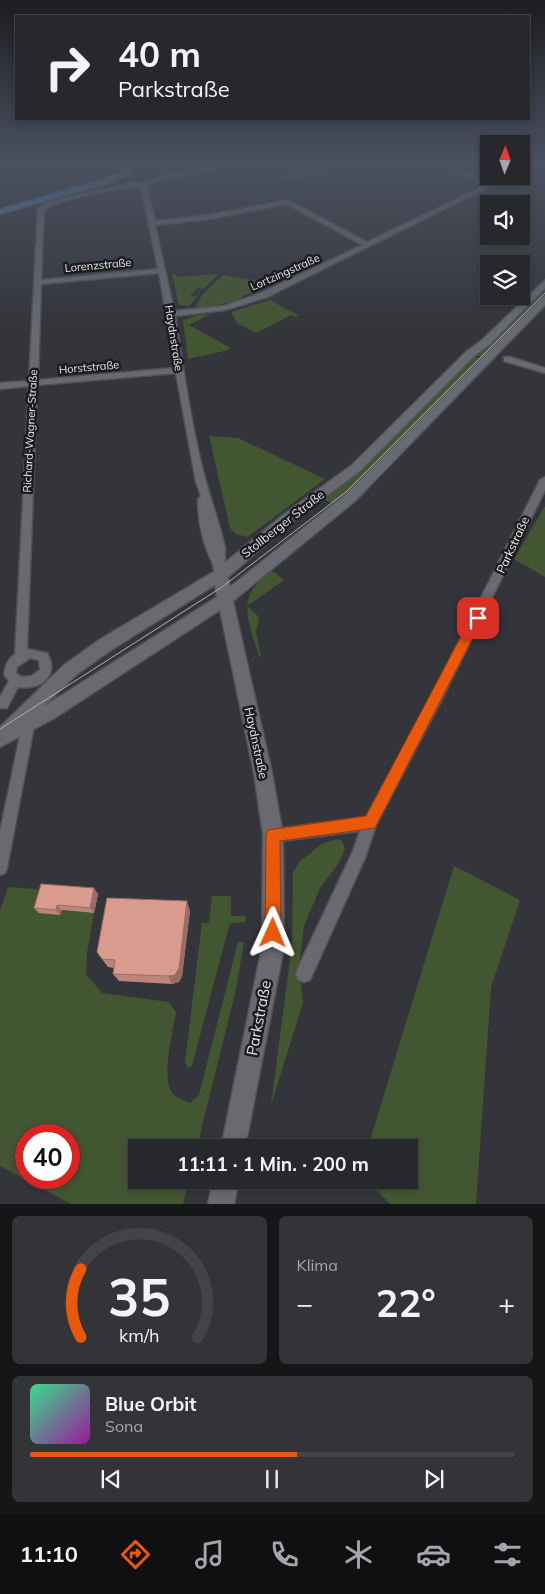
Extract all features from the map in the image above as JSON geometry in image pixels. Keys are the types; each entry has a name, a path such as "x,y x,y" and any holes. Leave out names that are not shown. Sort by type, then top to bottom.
{"main road":[{"name":"Stollberger Straße","path":"0,739 70,670 252,546 356,468 470,354 486,342 545,283"},
{"name":"Stollberger Straße","path":"0,739 28,726 224,600 350,498 432,412 471,373 488,360 545,299"},
{"name":"Haydnstraße","path":"219,569 273,835"},
{"name":"Parkstraße","path":"235,1139 273,947 273,835"},
{"path":"221,1204 224,1189"}],"street":[{"name":"Richard-Wagner-Straße","path":"3,704 15,681 10,675 11,666 21,656 41,216"},
{"name":"Haydnstraße","path":"151,216 203,492 203,517 208,550 219,569"},
{"path":"153,223 214,216"},
{"path":"314,216 368,245"},
{"name":"Lortzingstraße","path":"171,314 213,310 239,304 289,284 427,216"},
{"name":"Lorenzstraße","path":"37,282 162,270"},
{"path":"507,359 545,371"},
{"name":"Horststraße","path":"0,386 180,370"},
{"name":"Parkstraße","path":"304,974 360,853 370,823 437,698 545,480"},
{"path":"15,681 26,684 36,681 43,675 47,667 46,660 38,654 30,653 21,656"},
{"path":"0,868 28,726"},
{"path":"273,835 370,823"}],"green space":[{"path":"172,274 176,274 176,277 218,274 204,289 197,288 190,296 197,297 189,306 179,305"},
{"path":"223,275 255,280 282,279 243,296 240,300 199,309 196,306 202,295"},
{"path":"545,286 545,296 483,358 476,355 526,305 530,305 530,301"},
{"path":"270,300 298,315 296,317 291,315 256,333 237,323 231,312"},
{"path":"199,315 209,315 189,325 229,347 229,350 188,359 183,320"},
{"path":"475,356 481,359 337,506 322,498"},
{"path":"209,436 238,438 325,479 247,537 236,534 230,528"},
{"path":"545,506 545,577 514,559"},
{"path":"270,569 284,580 248,606 250,594"},
{"path":"248,606 259,617 256,633 261,657 259,656 250,625"},
{"path":"336,839 342,841 345,849 339,863 320,888 304,926 299,965 303,1003 271,1105 292,944 293,872 300,861 322,844"},
{"path":"454,866 520,900 491,987 476,1204 390,1204 375,1189 418,1189 418,1139 370,1139"},
{"path":"8,887 45,890 60,915 62,910 94,913 87,953 86,974 102,993 169,1002 176,1013 168,1055 169,1087 173,1094 190,1103 199,1095 238,942 244,942 236,989 199,1139 128,1139 128,1189 187,1189 183,1204 71,1204 43,1189 80,1189 80,1124 15,1124 15,1174 0,1166 0,911"},
{"path":"212,896 231,896 231,916 246,916 245,922 232,923 229,926 192,1066 188,1068 185,1062 202,923 209,923"}],"building":[{"path":"41,884 94,888 90,908 57,905 56,910 34,908"},
{"path":"107,898 187,901 179,968 175,975 113,974 115,960 102,959 97,952"}],"tram line":[{"path":"0,729 222,587 346,492 545,293"}],"route":[{"path":"273,933 273,835 370,823 478,618"}]}
